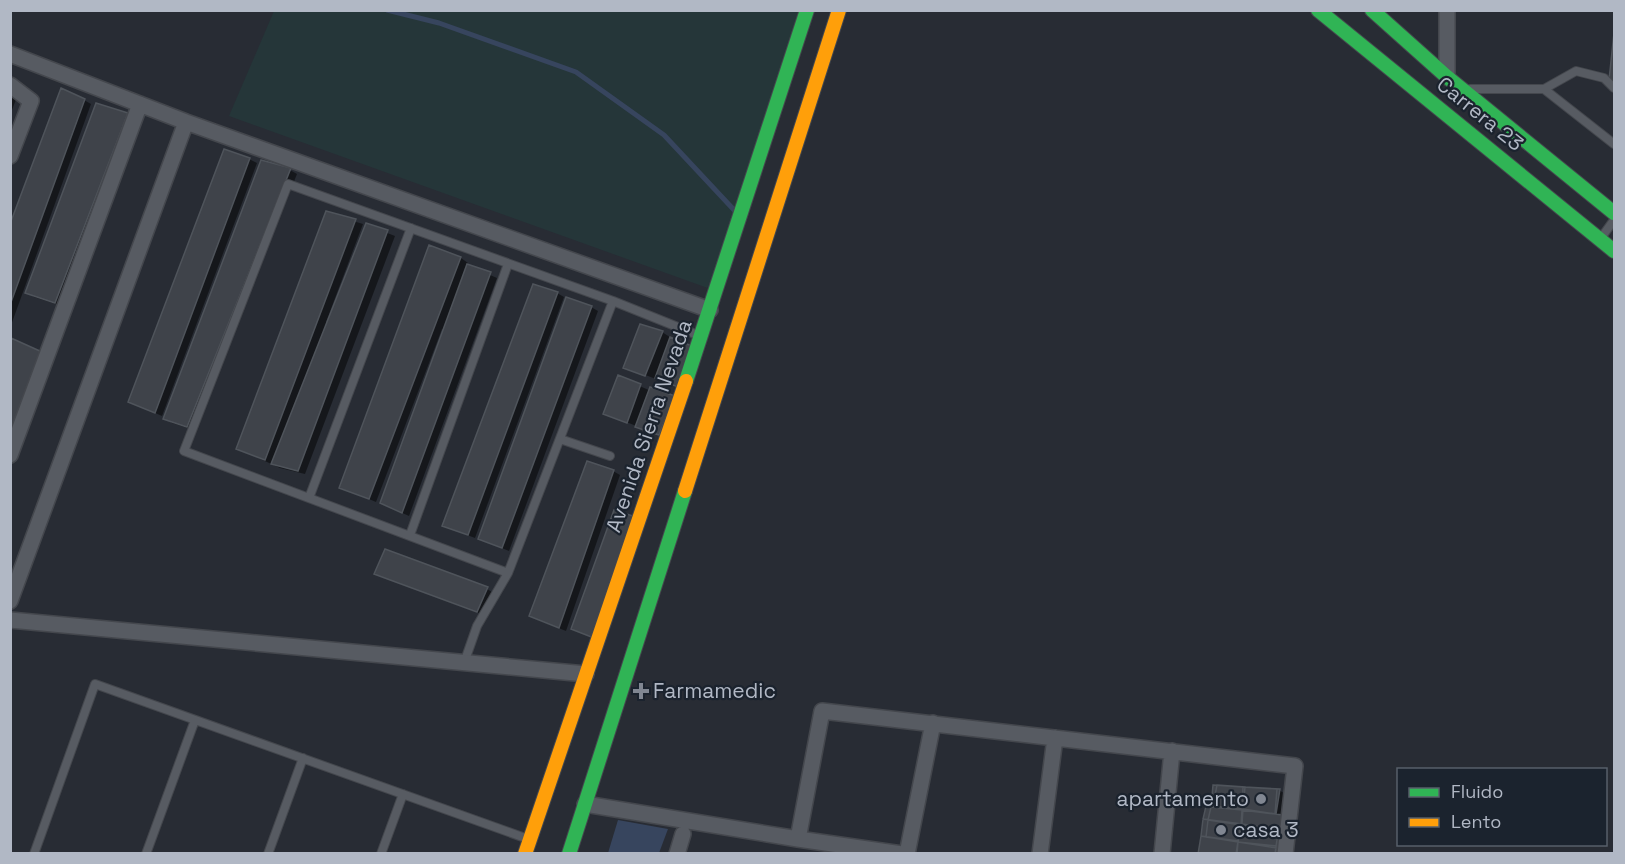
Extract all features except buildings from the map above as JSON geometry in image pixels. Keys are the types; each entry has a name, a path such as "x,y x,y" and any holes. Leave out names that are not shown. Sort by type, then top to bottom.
{"main road":[{"name":"Avenida Sierra Nevada","path":"528,847 710,310 807,10"},
{"path":"569,854 839,10"},
{"name":"Carrera 23","path":"1318,10 1614,251"},
{"name":"Carrera 23","path":"1372,10 1447,77 1614,213"}],"street":[{"path":"1447,10 1447,77"},
{"path":"10,54 186,122 710,310"},
{"path":"10,85 31,101 10,156"},
{"path":"10,455 140,104"},
{"path":"10,601 186,122"},
{"path":"10,620 586,674"},
{"path":"798,839 822,711 1295,766 1285,854"},
{"path":"907,854 933,723"},
{"path":"1040,854 1055,738"},
{"path":"1162,854 1172,752"},
{"path":"585,804 902,854"},
{"path":"677,854 683,834"}],"lane":[{"path":"1462,89 1544,89 1576,71 1604,78 1614,88"},
{"path":"1544,89 1614,144"},
{"path":"508,573 184,451 288,184 613,301 701,337"},
{"path":"1600,239 1614,220"},
{"path":"309,498 411,228"},
{"path":"410,535 508,264"},
{"path":"464,663 477,626 508,573 613,301"},
{"path":"560,439 610,456"},
{"path":"34,854 95,684 403,794 528,847"},
{"path":"146,854 195,720"},
{"path":"268,854 303,758"},
{"path":"381,854 403,794"}],"shaded area":[{"path":"274,11 807,11 716,291 229,116"}],"water":[{"path":"618,820 668,829 659,853 608,853"}],"waterway":[{"path":"387,10 439,23 576,72 664,135 735,211"}],"traffic: fast":[{"path":"686,381 807,10"},
{"path":"1318,10 1614,251"},
{"path":"1372,10 1447,77 1614,213"},
{"path":"569,854 685,491"}],"traffic: slow":[{"path":"685,491 839,10"},
{"path":"525,854 686,381"}],"place":[{"name":"Farmamedic","path":"641,691"},
{"name":"apartamento","path":"1261,799"},
{"name":"casa 3","path":"1221,830"}]}
